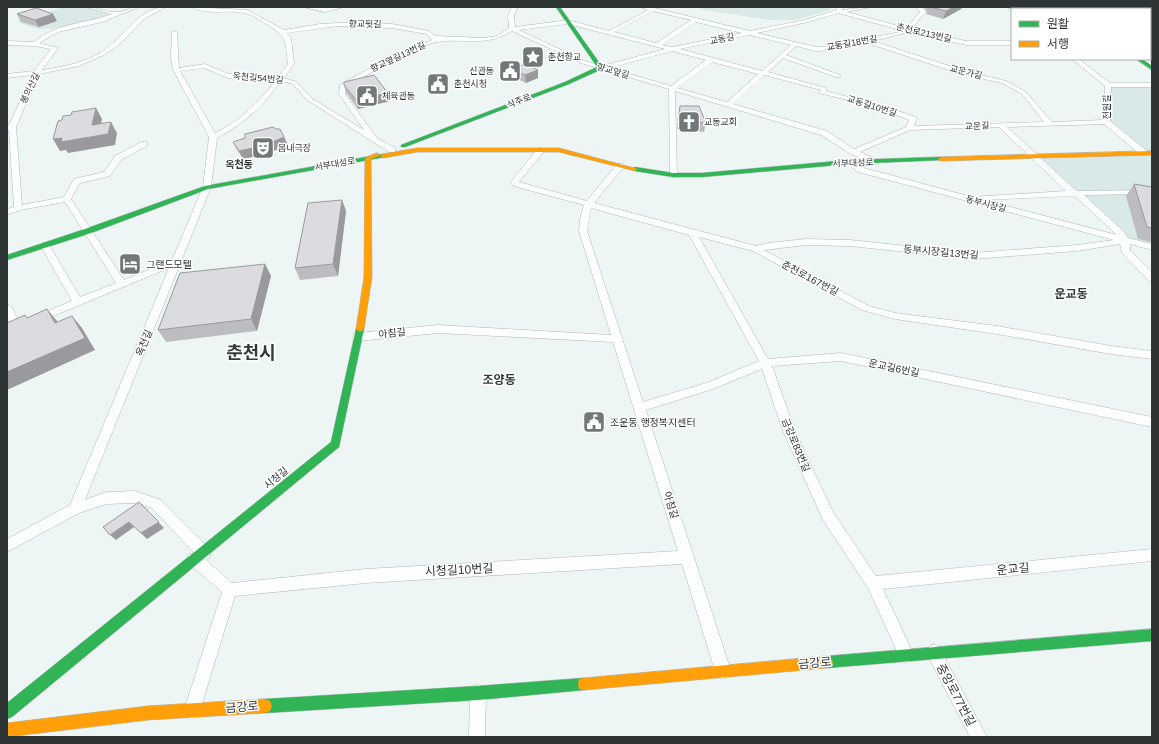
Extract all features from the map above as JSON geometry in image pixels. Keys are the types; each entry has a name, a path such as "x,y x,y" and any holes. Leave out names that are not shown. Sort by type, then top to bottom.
{"street":[{"path":"88,7 118,14"},
{"path":"35,44 49,33 62,27 95,22 136,7"},
{"path":"7,76 36,73 95,59 114,46 139,19 163,7"},
{"path":"174,32 176,47 174,57 176,70 213,137 235,125 257,106 291,64 288,38 283,32 256,16 245,11 209,10 194,7"},
{"path":"306,7 325,10 341,7"},
{"path":"512,29 511,15 515,7"},
{"path":"558,7 600,68"},
{"name":"교동길18번길","path":"643,7 816,49 833,48 868,42 906,32 907,30"},
{"name":"교동길","path":"600,68 673,49 806,21 839,9 868,7"},
{"path":"907,30 923,12 919,7"},
{"path":"609,33 652,9"},
{"name":"춘천로213번길","path":"839,9 907,30 966,43 1011,43"},
{"path":"658,45 695,20"},
{"name":"향교옆길13번길","path":"375,140 342,94 342,86 379,65 429,42 444,40 484,40 499,37 512,29 568,22"},
{"name":"교동길10번길","path":"568,22 712,59 878,106 913,119 909,128"},
{"name":"향교뒷길","path":"283,32 305,27 356,23 403,26 429,33 433,38 444,40"},
{"name":"향교앞길","path":"512,29 583,62 600,68 729,104 824,133 854,152 875,162"},
{"name":"교운가길","path":"868,42 963,73 1004,82 1024,92 1050,124"},
{"name":"봉의산길","path":"7,43 35,44 55,48 36,73 9,127"},
{"path":"729,104 795,44"},
{"path":"782,56 838,76"},
{"path":"673,175 672,88 712,59"},
{"name":"전원길","path":"1076,60 1108,85 1106,122 1148,153"},
{"path":"1140,60 1152,68"},
{"name":"옥천길54번길","path":"176,70 205,66 228,76 280,79 295,83 309,99 392,150"},
{"name":"삭주로","path":"368,158 566,83 600,68"},
{"path":"1108,85 1152,85"},
{"name":"교운길","path":"854,152 909,128 1106,122"},
{"path":"1002,126 1070,190 1077,192 1121,234 1125,241 1125,251 1152,279"},
{"path":"9,127 16,171 18,208"},
{"name":"옥천길","path":"74,509 207,188 213,137"},
{"path":"67,199 77,181 107,174 118,158 144,144"},
{"name":"서부대성로","path":"7,258 46,246 207,188 417,150 559,150 620,166 673,175 850,162 1148,153"},
{"name":"춘천로167번길","path":"541,150 515,182 516,184 588,205 756,249 866,308 895,316 997,330 1111,350 1152,355"},
{"name":"시청길","path":"7,712 335,444 358,337 368,277 368,158"},
{"name":"동부시장길","path":"850,162 861,170 1152,247"},
{"name":"아침길","path":"620,166 588,205 584,219 583,231 723,671"},
{"path":"7,173 16,171"},
{"path":"965,198 1077,192 1152,192"},
{"path":"7,212 18,208 67,199"},
{"path":"67,199 122,285"},
{"name":"금강로83번길","path":"692,233 765,363 789,431 828,516 873,583 906,655"},
{"name":"동부시장길13번길","path":"756,249 768,246 806,242 850,243 973,256 1077,248 1125,241"},
{"path":"46,246 78,302"},
{"path":"7,307 19,326 176,262"},
{"name":"아침길","path":"358,337 438,329 618,339"},
{"name":"운교길6번길","path":"640,407 708,386 765,363 841,357 1152,422"},
{"path":"7,546 74,509 106,498 135,497 156,504 199,556 230,590 192,710"},
{"name":"운교길","path":"873,583 1152,555"},
{"name":"시청길10번길","path":"230,590 366,576 687,557"},
{"name":"금강로","path":"7,730 148,713 478,692 934,652 1152,635"},
{"name":"중앙로77번길","path":"934,652 979,737"},
{"path":"477,737 478,692"}],"shaded area":[{"path":"64,7 88,7 118,14 95,22 53,29 37,29 17,22"},
{"path":"700,7 831,7 829,10 796,20 769,20 699,9"},
{"path":"1110,86 1152,86 1152,244 1127,239 1042,159 1149,155 1109,123"}],"building":[{"path":"930,7 954,7 946,11"},
{"path":"36,8 53,14 35,20 17,14"},
{"path":"525,64 538,70 525,75 512,69"},
{"path":"374,75 388,93 356,100 344,85 344,82"},
{"path":"680,106 699,106 706,123 678,121"},
{"path":"96,108 92,125 111,122 108,134 61,142 62,138 53,139 58,121 62,120 63,116 71,115 72,112"},
{"path":"273,127 280,129 284,137 263,146 239,151 233,142 245,138 245,134"},
{"path":"1134,184 1152,187 1152,228 1147,227"},
{"path":"342,200 333,264 295,268 308,203"},
{"path":"265,264 251,319 158,330 180,273"},
{"path":"47,309 55,323 72,316 85,338 7,372 7,323 25,315 27,318"},
{"path":"139,502 159,522 141,533 129,522 110,535 103,527"}],"traffic: fast":[{"path":"403,146 567,83 600,68 558,7"},
{"path":"1140,60 1152,68"},
{"path":"7,258 88,231 207,187 383,156"},
{"path":"635,169 673,175 702,175 849,162 941,159"},
{"path":"7,712 335,444 360,329"},
{"path":"827,662 1152,635"},
{"path":"265,706 478,693 584,684"}],"traffic: slow":[{"path":"383,156 417,150 559,150 635,169"},
{"path":"941,159 1152,153"},
{"path":"360,329 368,277 368,158 377,155"},
{"path":"584,684 827,662"},
{"path":"7,730 148,713 265,706"}],"place":[{"name":"춘천향교","path":"533,57"},
{"name":"신관동","path":"510,71"},
{"name":"춘천시청","path":"438,84"},
{"name":"체육관동","path":"367,96"},
{"name":"교동교회","path":"689,122"},
{"name":"봄내극장","path":"263,148"},
{"name":"그랜드모텔","path":"130,264"},
{"name":"조운동 행정복지센터","path":"594,422"}],"district":[{"name":"옥천동","path":"239,164"},
{"name":"운교동","path":"1071,294"},
{"name":"춘천시","path":"251,353"},
{"name":"조양동","path":"499,380"}]}
